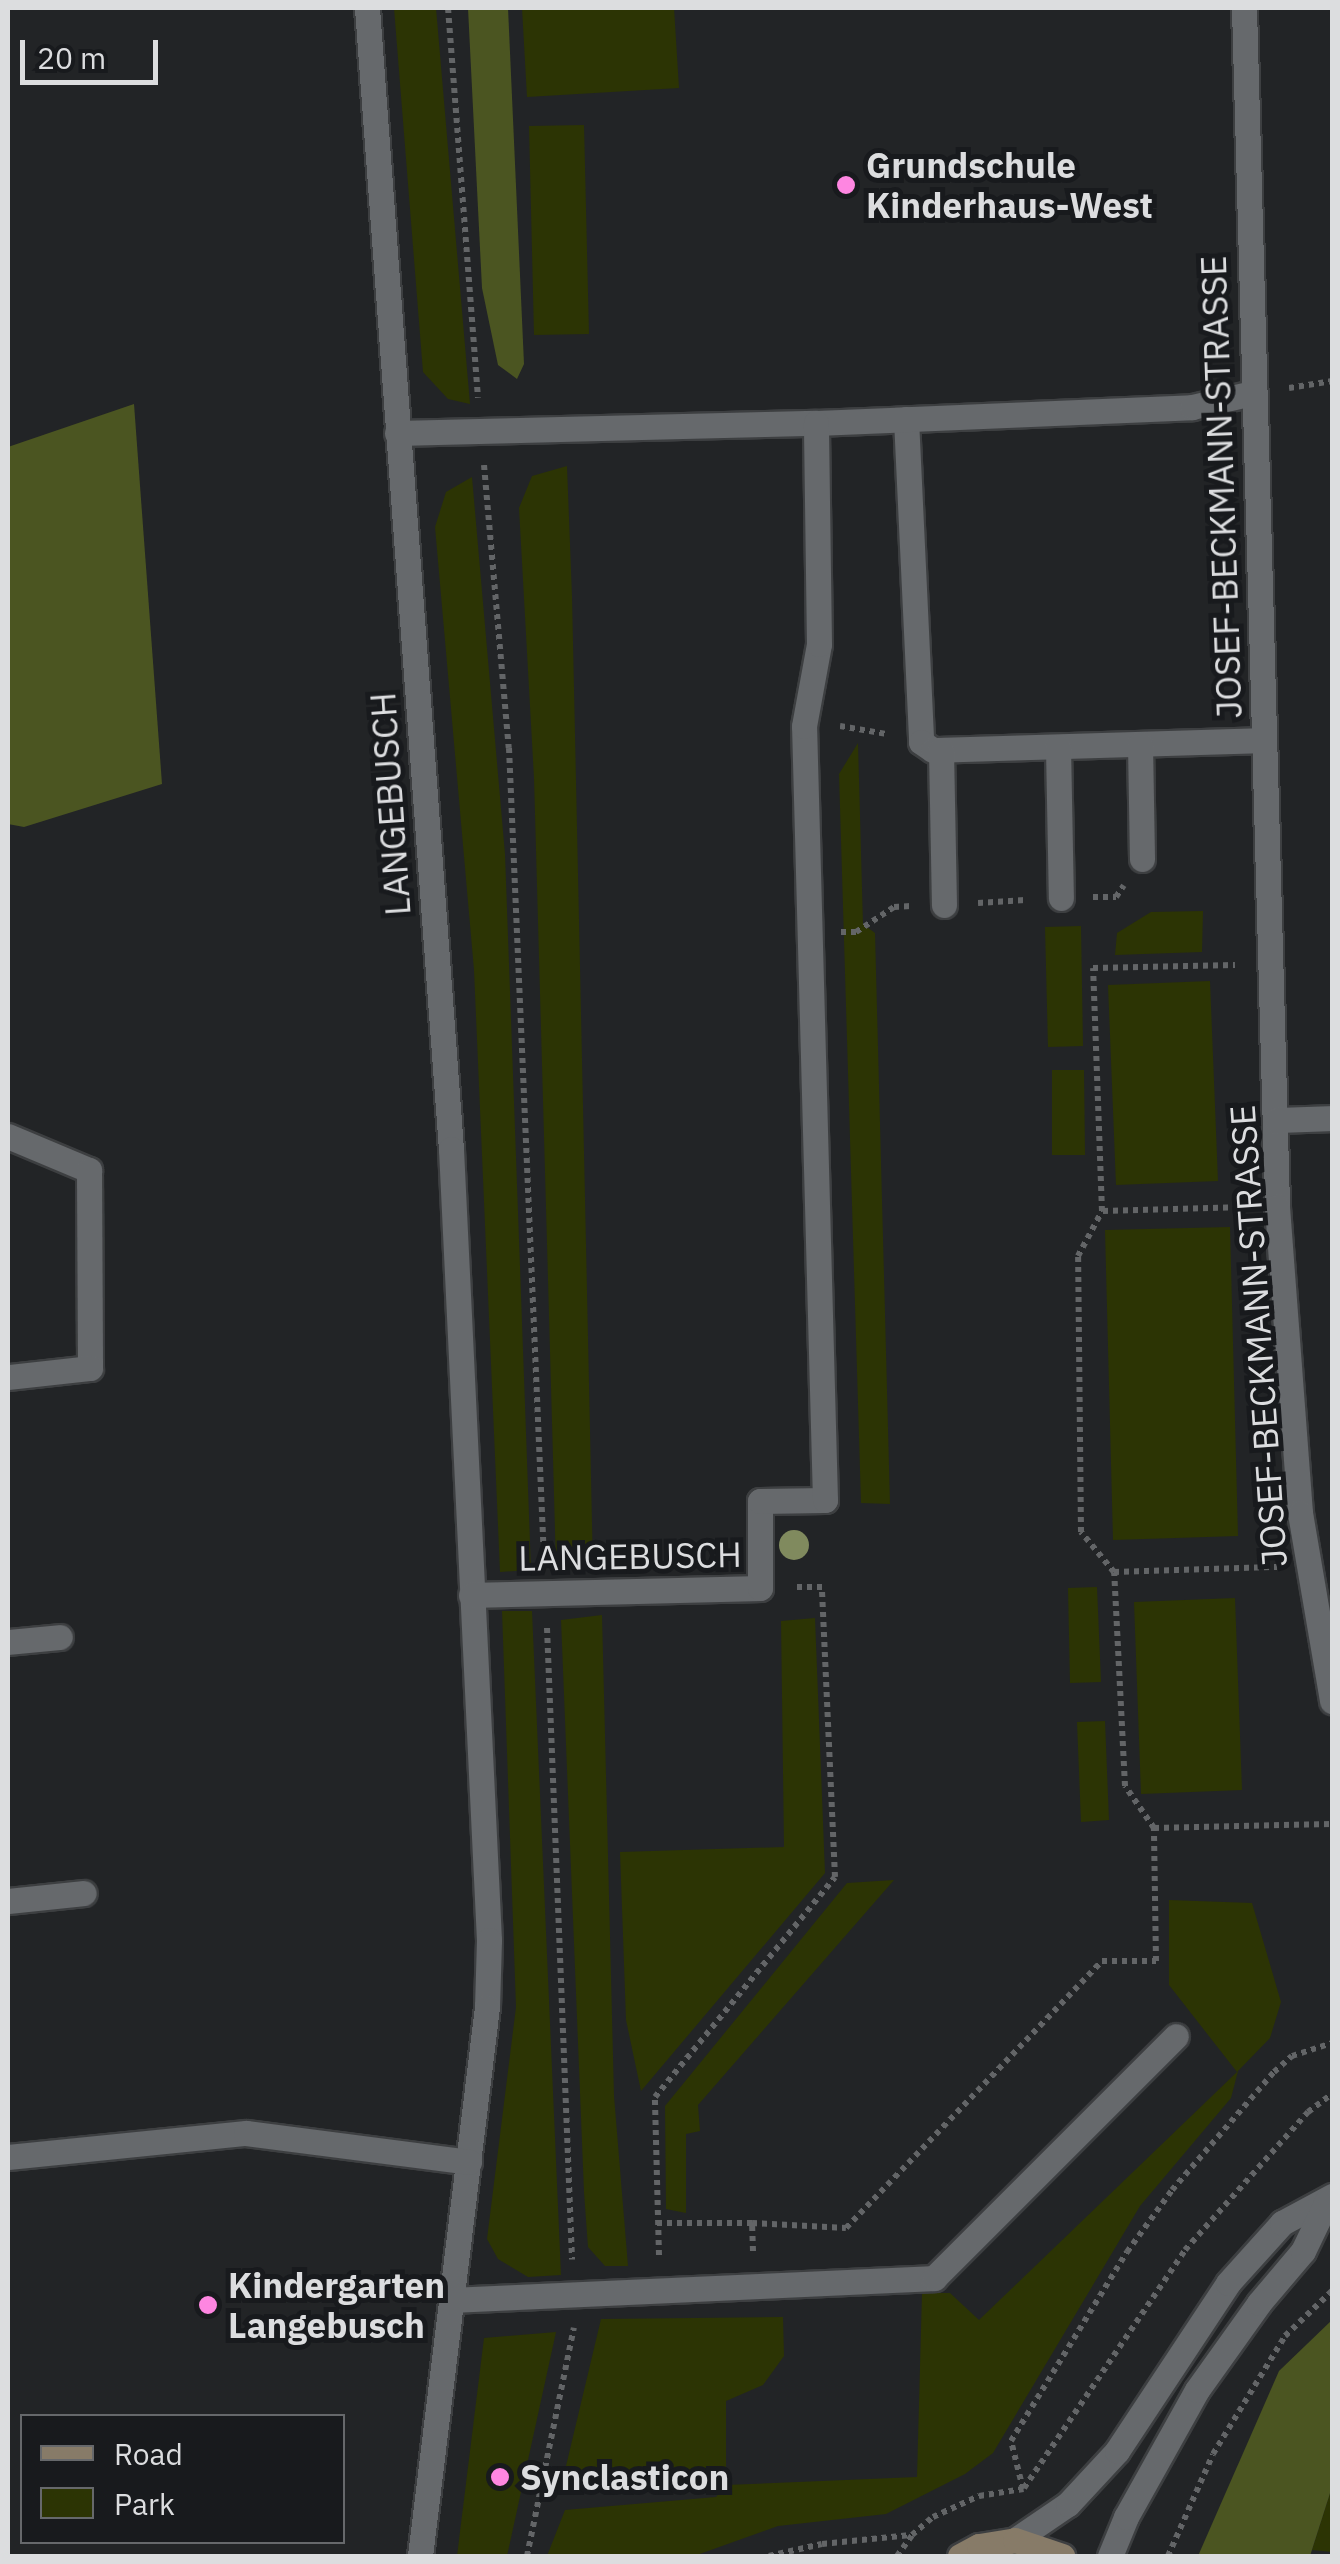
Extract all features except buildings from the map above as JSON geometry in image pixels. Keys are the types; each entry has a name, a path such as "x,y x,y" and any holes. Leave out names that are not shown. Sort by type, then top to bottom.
{"street":[{"name":"LANGEBUSCH","path":"366,8 452,1150 489,1940 487,2007 420,2556"},
{"name":"JOSEF-BECKMANN-STRASSE","path":"1244,8 1276,1207 1308,1566 1332,1701"},
{"path":"397,434 816,423 1192,407 1252,394"},
{"path":"906,419 920,742 942,750 1263,740"},
{"name":"LANGEBUSCH","path":"472,1595 760,1588 760,1501 825,1500 804,726 819,644 816,423"},
{"path":"1140,744 1142,859"},
{"path":"1058,746 1061,898"},
{"path":"942,750 944,905"},
{"path":"1276,1120 1332,1118"},
{"path":"8,1136 89,1170 90,1368 8,1377"},
{"path":"8,1642 60,1637"},
{"path":"8,1900 84,1894"},
{"path":"452,2300 934,2278 1176,2036"},
{"path":"8,2157 246,2133 469,2162"},
{"path":"960,2556 979,2546 1015,2540 1068,2504 1117,2451 1228,2283 1282,2223 1330,2198"},
{"path":"1110,2556 1126,2517 1197,2390 1259,2303 1303,2251 1330,2198"},
{"path":"1015,2540 1062,2556"}],"path":[{"path":"448,8 510,748 574,2295 574,2344 527,2556"},
{"path":"804,726 854,726 875,734 920,733"},
{"path":"658,2223 846,2228 1102,1961 1156,1961 1154,1828 1125,1786 1114,1572 1081,1532 1078,1256 1102,1211 1093,968 1271,964"},
{"path":"1102,1211 1276,1207"},
{"path":"1114,1572 1308,1566"},
{"path":"660,2291 655,2097 835,1877 822,1587 760,1588"},
{"path":"1154,1828 1332,1824"},
{"path":"1023,2489 1011,2441 1047,2375 1127,2252 1172,2190 1274,2072 1292,2056 1332,2043"},
{"path":"897,2556 912,2535 933,2517 979,2496 1023,2489 1185,2250 1308,2112 1332,2094"},
{"path":"752,2223 753,2285"},
{"path":"1168,2556 1213,2454 1285,2336 1332,2290"},
{"path":"769,2556 822,2544 912,2535"}],"green space":[{"path":"394,8 436,8 470,404 448,399 423,372"},
{"path":"468,8 508,8 524,364 517,379 498,365 482,288"},
{"path":"522,8 674,8 679,88 527,97"},
{"path":"584,125 589,334 534,335 529,126"},
{"path":"134,404 162,784 24,827 8,824 8,447"},
{"path":"567,466 593,1569 556,1566 534,778 519,508 532,476"},
{"path":"472,477 505,854 531,1570 500,1572 474,970 435,527 446,492"},
{"path":"858,743 863,924 875,933 890,1504 861,1503 839,774"},
{"path":"1203,911 1202,952 1115,955 1117,933 1151,912"},
{"path":"1081,926 1083,1046 1048,1047 1045,927"},
{"path":"1210,981 1218,1181 1116,1185 1108,985"},
{"path":"1052,1070 1084,1070 1085,1155 1052,1155"},
{"path":"1230,1227 1238,1536 1113,1540 1105,1230"},
{"path":"1097,1587 1101,1682 1070,1683 1068,1588"},
{"path":"1235,1598 1242,1790 1141,1794 1134,1602"},
{"path":"502,1611 532,1611 561,2275 528,2277 498,2259 487,2239 516,2007"},
{"path":"602,1615 614,2096 628,2266 605,2266 588,2247 561,1620"},
{"path":"815,1618 825,1873 641,2091 626,2020 620,1852 784,1847 781,1621"},
{"path":"1105,1721 1109,1820 1081,1822 1077,1722"},
{"path":"894,1880 698,2105 700,2131 686,2134 686,2213 666,2209 665,2106 847,1883"},
{"path":"1169,1900 1252,1903 1281,2002 1270,2038 1238,2071 1231,2098 1140,2206 993,2453 965,2474 886,2514 778,2526 694,2556 547,2556 565,2510 716,2497 725,2486 579,2478 566,2466 601,2319 783,2317 784,2356 763,2385 726,2401 726,2485 917,2477 922,2293 950,2293 979,2320 1237,2072 1169,1985"},
{"path":"1332,2320 1332,2487 1310,2556 1198,2556 1279,2371"},
{"path":"556,2332 507,2556 457,2556 484,2338"},
{"path":"1332,2487 1332,2552 1312,2550"}],"place":[{"name":"Grundschule Kinderhaus-West","path":"846,185"},
{"name":"Kindergarten Langebusch","path":"208,2305"},
{"name":"Synclasticon","path":"500,2477"}]}
